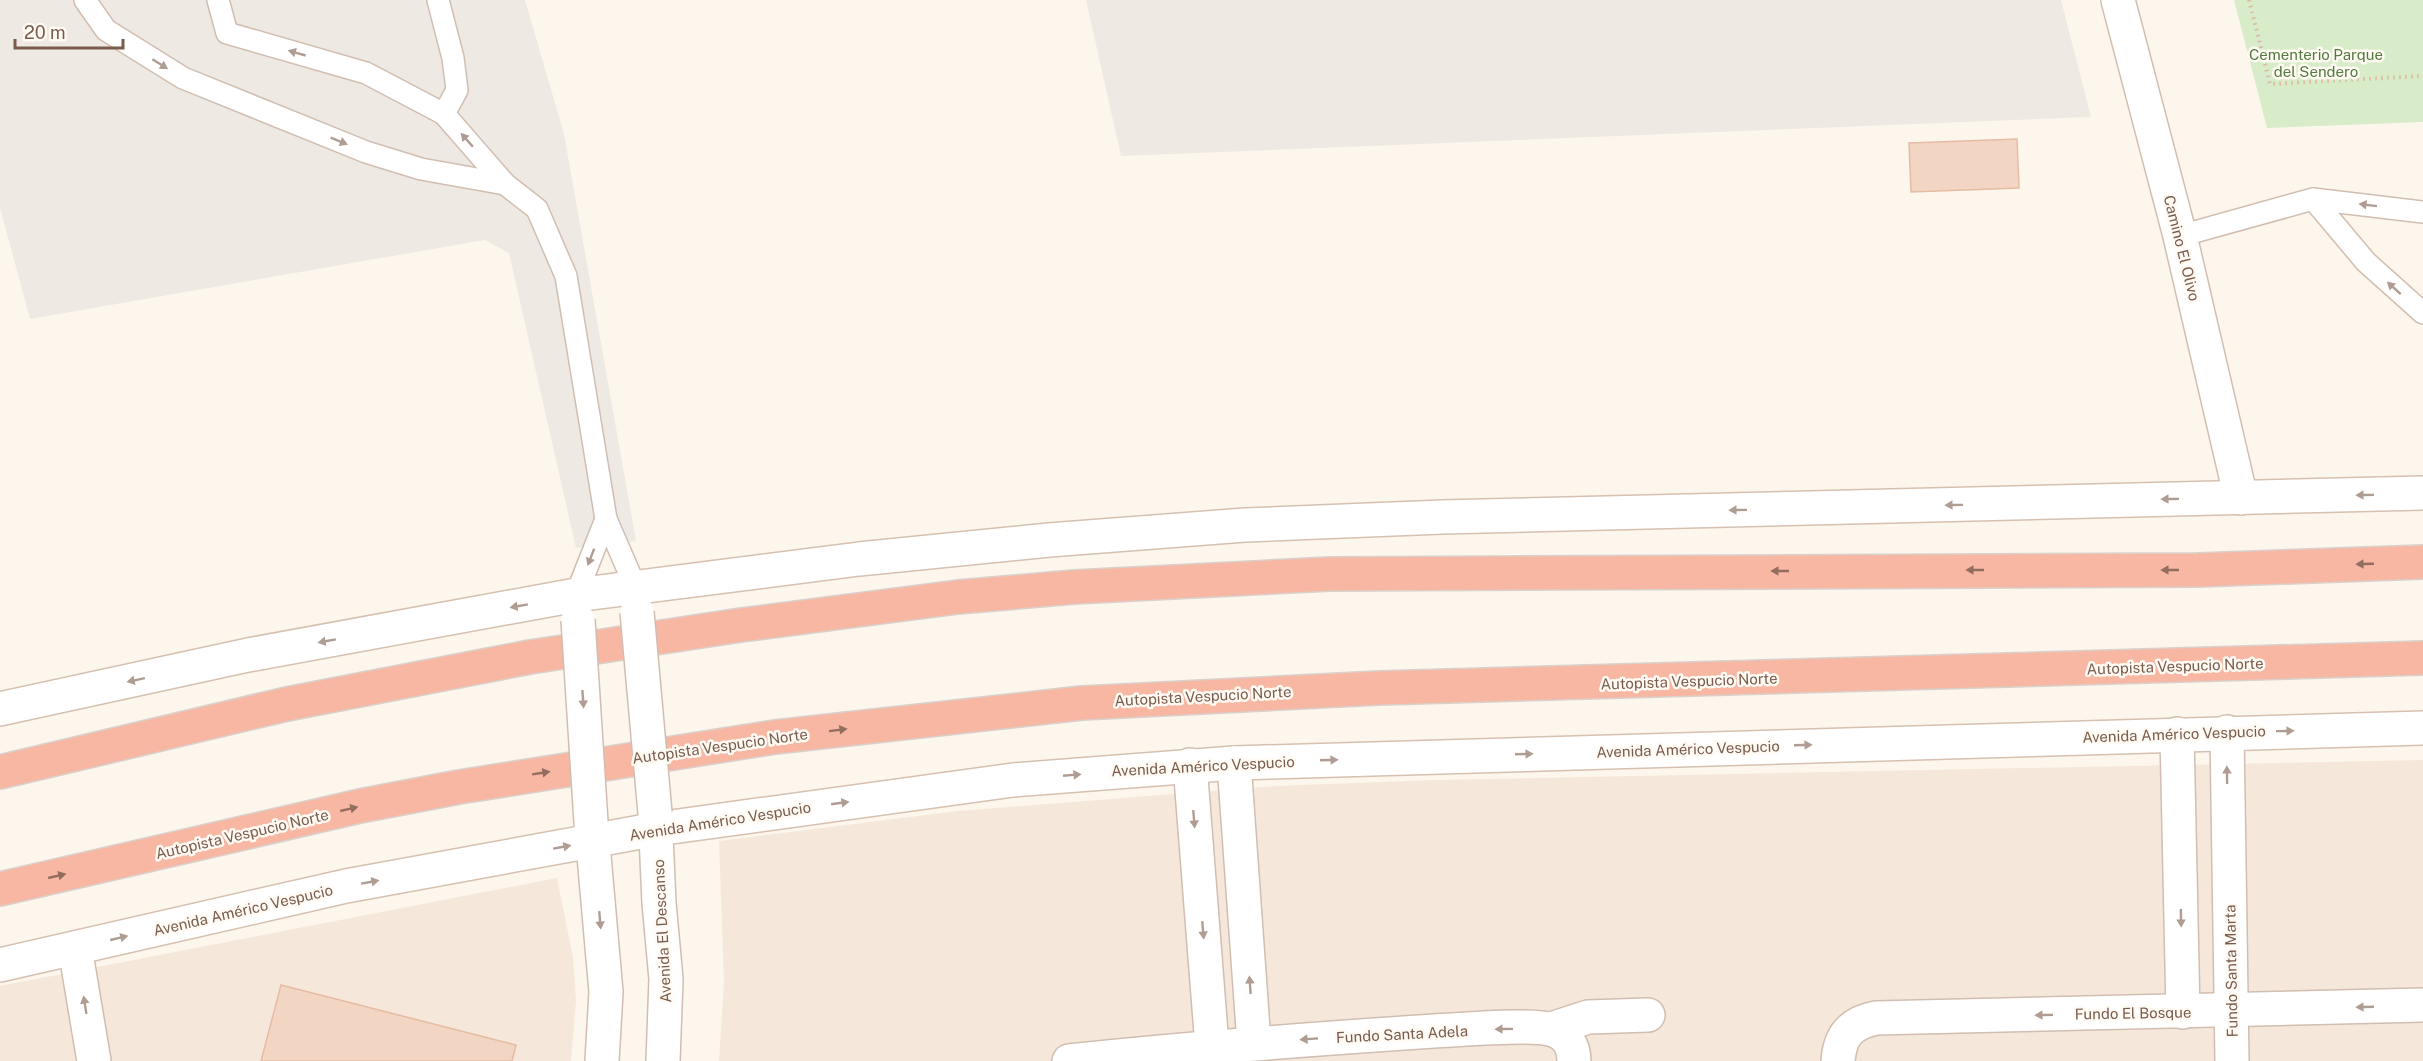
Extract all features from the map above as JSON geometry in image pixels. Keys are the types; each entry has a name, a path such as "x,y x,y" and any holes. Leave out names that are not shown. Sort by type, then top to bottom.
{"highway":[{"path":"0,772 287,704 530,657 741,625 958,597 1074,587 1330,574 2186,570 2423,562"},
{"name":"Autopista Vespucio Norte","path":"0,889 360,806 459,787 775,737 1048,707 1175,697 1379,688 2423,658"}],"main road":[{"name":"Camino El Olivo","path":"2118,0 2180,236 2241,498"},
{"path":"0,709 248,656 636,599 883,556 1245,525 1442,517 2423,493"},
{"name":"Avenida El Descanso","path":"636,599 656,821 659,903 666,980 663,1061"},
{"path":"577,608 592,831 606,992 602,1061"},
{"name":"Avenida Américo Vespucio","path":"0,965 592,831 656,821 980,783 1234,763 2423,728"},
{"name":"Fundo Santa Marta","path":"2227,732 2232,1061"},
{"path":"2177,734 2183,1012"},
{"path":"1233,1049 1234,763"},
{"path":"1190,765 1233,1049"},
{"path":"2181,882 2230,880"},
{"path":"75,948 94,1061"},
{"name":"Fundo El Bosque","path":"1842,1046 1865,1020 1876,1018 2423,1005"},
{"name":"Fundo Santa Adela","path":"1069,1061 1461,1030 1562,1041 1588,1017 1648,1015"}],"lane":[{"path":"85,0 106,30 183,78 366,152 421,169 505,184"},
{"path":"218,0 227,33 366,73 444,114 505,184 537,209 566,276 606,519 636,599"},
{"path":"438,0 453,58 457,90 444,114"},
{"path":"2180,236 2313,199 2423,212"},
{"path":"2313,199 2366,262 2423,314"},
{"path":"577,608 606,519"}],"path":[{"path":"2249,0 2270,84 2423,76"}],"shaded area":[{"path":"0,0 525,0 564,134 636,541 576,548 509,253 485,240 30,319 0,208"},
{"path":"1086,0 2061,0 2091,117 1121,156"},
{"path":"2423,760 2423,1061 719,1061 724,981 719,841 958,811 1275,786 1435,780"},
{"path":"557,878 573,957 576,1001 571,1061 0,1061 0,986"}],"green space":[{"name":"Cementerio Parque del Sendero","path":"2234,0 2423,0 2423,122 2267,128"}],"building":[{"path":"2017,139 2019,188 1911,192 1909,143"},
{"path":"281,985 516,1045 512,1061 261,1061"}]}
